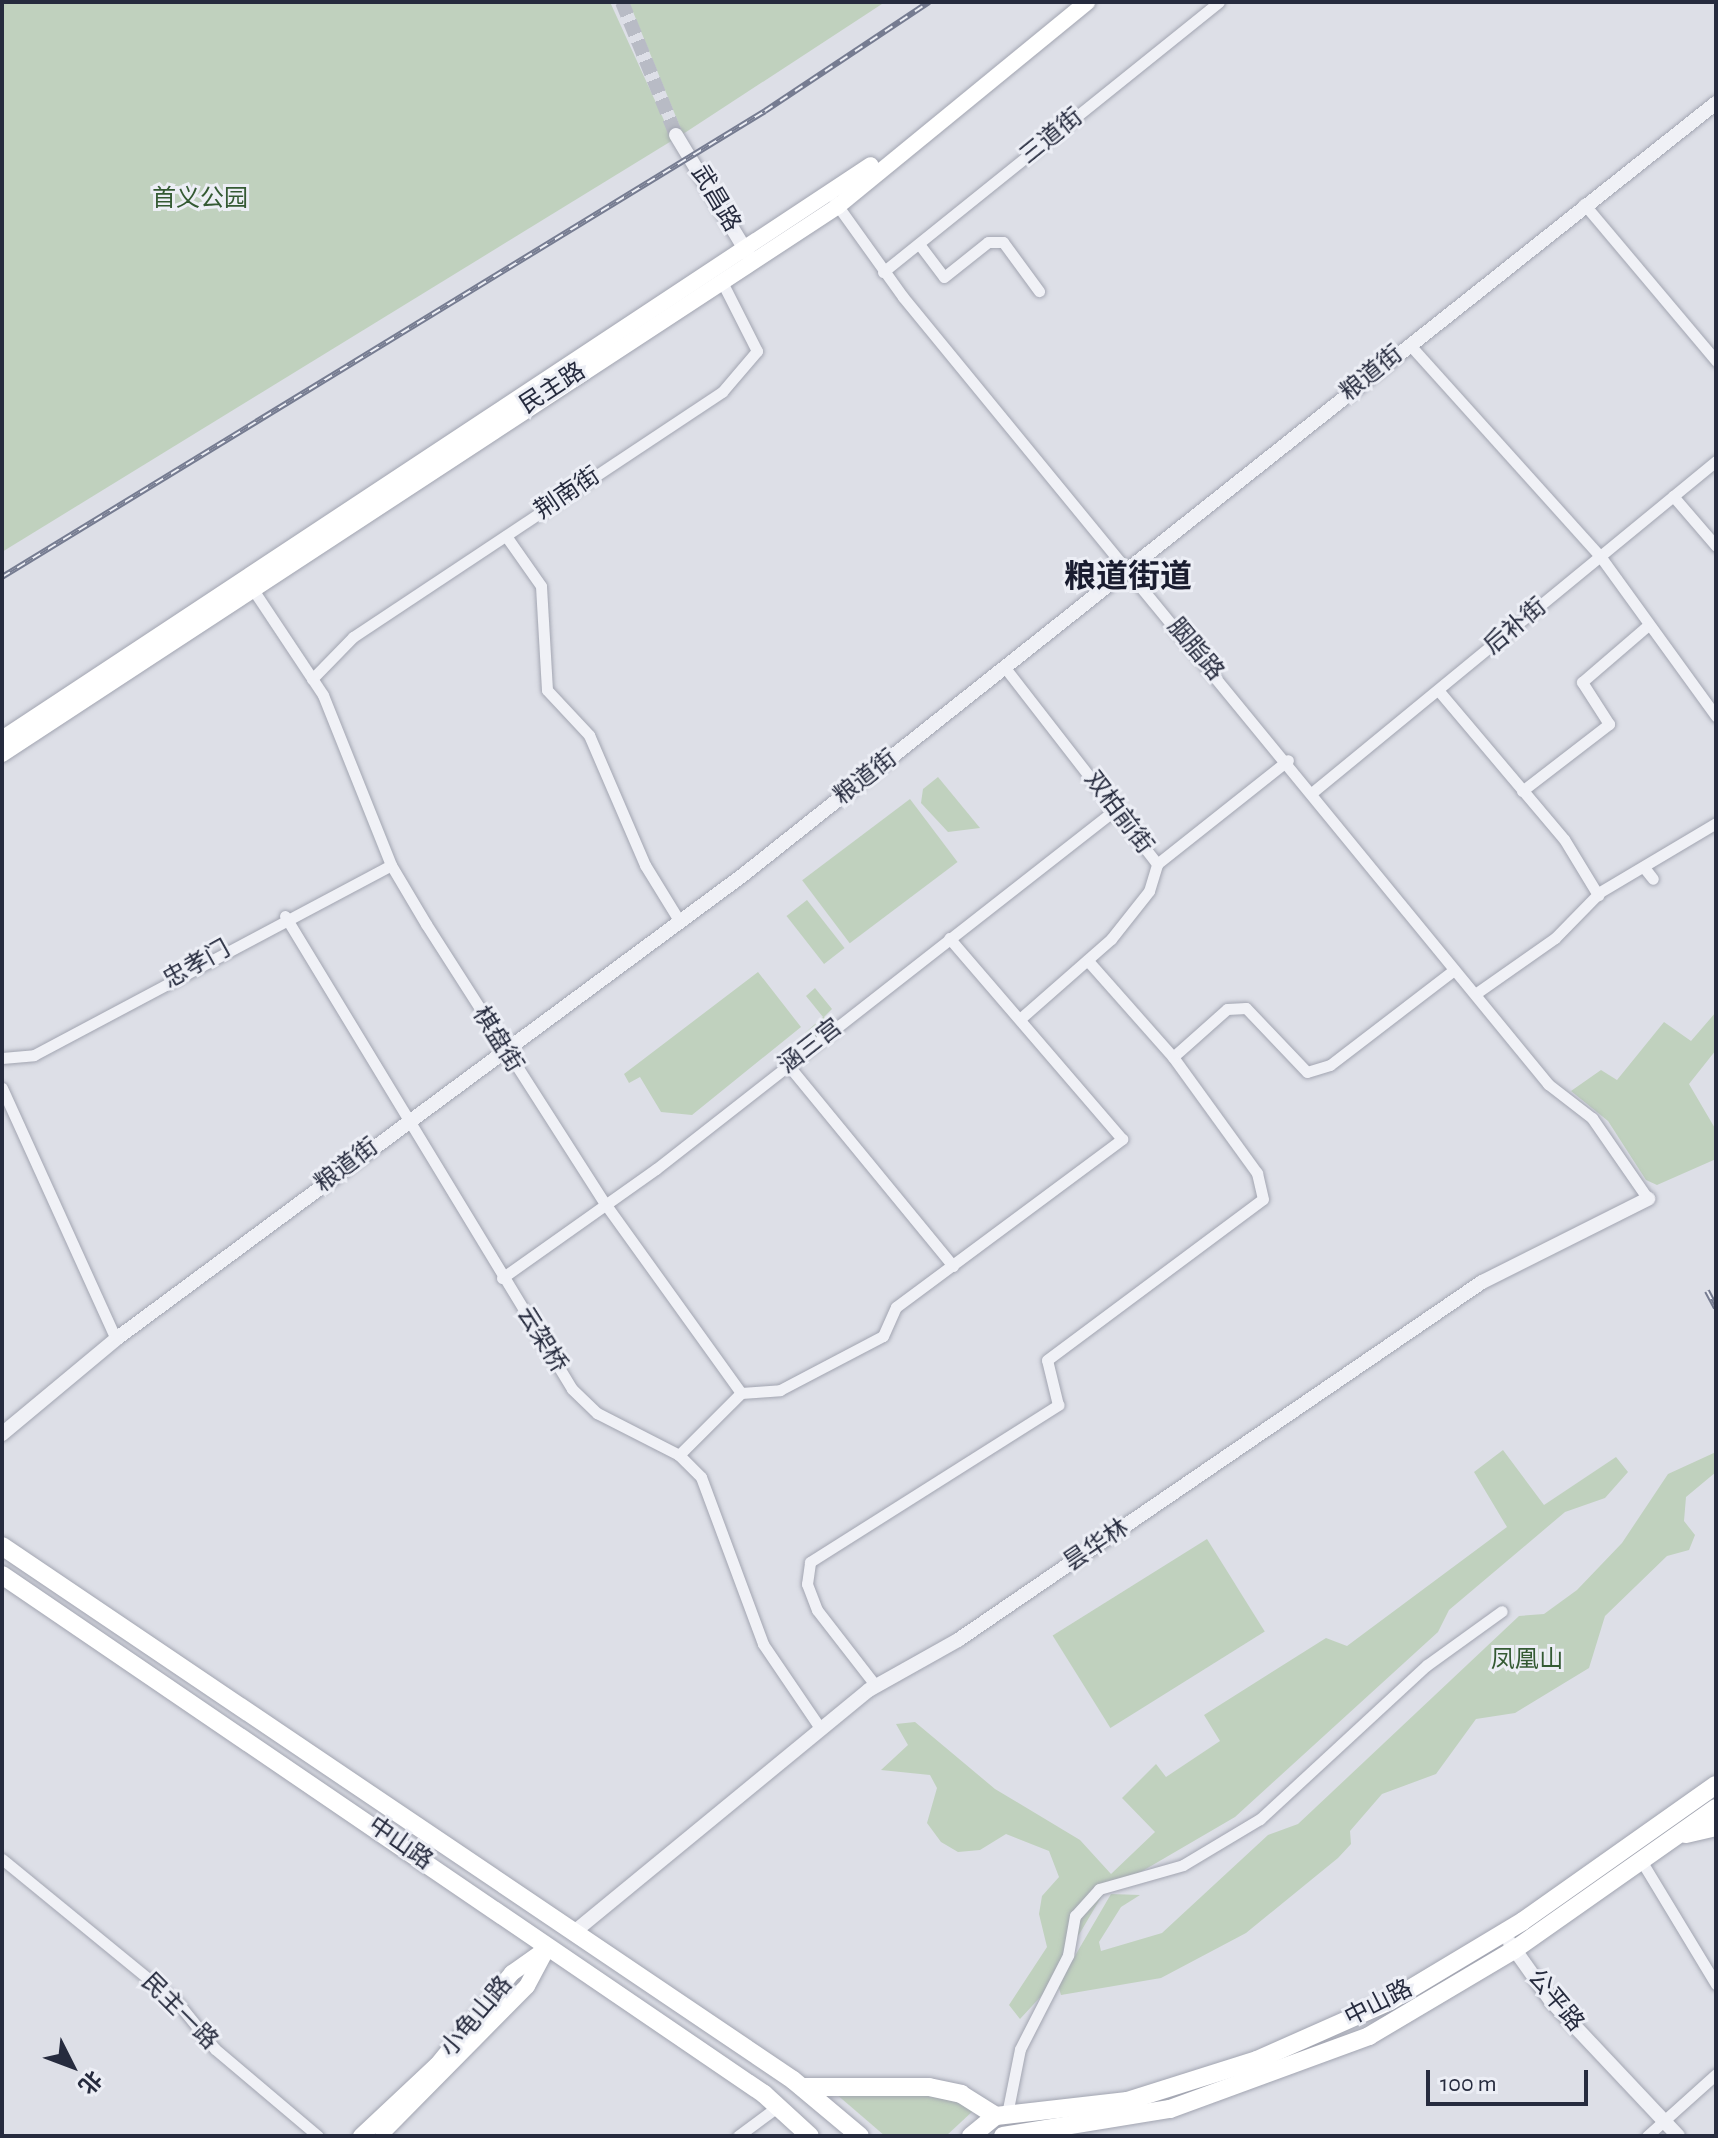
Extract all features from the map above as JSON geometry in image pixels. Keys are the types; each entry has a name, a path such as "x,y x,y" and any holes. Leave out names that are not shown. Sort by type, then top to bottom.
{"main road":[{"name":"民主路","path":"2,739 925,126 1070,2"},
{"name":"民主路","path":"2,754 838,206 1087,2"},
{"name":"中山路","path":"2,1546 797,2083 860,2136"},
{"name":"中山路","path":"2,1575 549,1947 777,2107 810,2136"},
{"path":"204,1710 217,1692"},
{"name":"中山路","path":"1001,2115 1127,2101 1257,2060 1390,2001 1503,1933 1716,1785"},
{"name":"中山路","path":"1003,2136 1093,2126 1265,2080 1369,2036 1514,1950 1716,1808"},
{"path":"1680,1836 1716,1827"},
{"name":"小龟山路","path":"361,2136 437,2065 512,1973 549,1947"},
{"name":"小龟山路","path":"377,2136 527,1986 549,1947"},
{"path":"797,2083 929,2087 961,2094 1001,2115 971,2136"}],"street":[{"name":"三道街","path":"883,272 1219,2"},
{"name":"粮道街","path":"2,1434 116,1339 680,922 1006,669 1584,204 1716,103"},
{"name":"武昌路","path":"676,135 754,263"},
{"name":"胭脂路","path":"828,192 883,272 1128,571 1314,791 1454,970 1478,992 1548,1084 1592,1118 1648,1199"},
{"path":"1584,204 1716,361"},
{"path":"919,244 944,277 988,242 1003,242 1039,291"},
{"name":"荆南街","path":"312,679 353,637 722,392 757,351 722,282"},
{"path":"1409,344 1600,556 1647,626 1716,716"},
{"name":"后补街","path":"1314,791 1716,461"},
{"path":"1673,496 1716,546"},
{"path":"506,536 541,586 547,690 589,735 645,865 680,922"},
{"name":"棋盘街","path":"252,588 312,679 391,865 503,1051 606,1205 741,1393"},
{"path":"1522,791 1609,724 1582,682 1647,626"},
{"name":"双柏前街","path":"1006,669 1157,864 1288,760"},
{"path":"1438,690 1522,791 1598,895"},
{"name":"涵三宫","path":"502,1278 606,1205 1116,809"},
{"path":"1478,992 1555,938 1598,895 1716,823"},
{"path":"1021,1018 1089,962 1149,891 1157,864"},
{"name":"忠孝门","path":"2,1058 34,1055 285,916 391,865"},
{"name":"云架桥","path":"285,916 319,980 412,1118 502,1278 572,1389 597,1413 679,1455 701,1477 775,1667 820,1728"},
{"path":"679,1455 741,1393 780,1390 883,1336 896,1307 1122,1139 949,938"},
{"path":"876,1686 817,1610 807,1584 810,1562 1058,1405 1047,1360 1263,1199 1257,1173 1173,1057 1089,962"},
{"path":"1173,1057 1227,1009 1246,1008 1307,1072 1330,1065 1454,970"},
{"path":"788,1065 953,1266"},
{"path":"2,1088 116,1339"},
{"name":"昙华林","path":"573,1933 820,1728 876,1686 958,1640 1482,1282 1648,1199"},
{"path":"1001,2115 1020,2049 1068,1955 1075,1916 1099,1889 1183,1865 1260,1819 1427,1665 1502,1611"},
{"name":"民主一路","path":"2,1859 178,2003 215,2049 318,2136"},
{"path":"1642,1862 1716,1984"},
{"name":"公平路","path":"1503,1933 1551,2001 1678,2136"},
{"path":"1647,2136 1716,2074"},
{"path":"738,2136 777,2107"}],"green space":[{"name":"首义公园","path":"2,2 610,2 673,140 2,552"},
{"path":"629,2 885,2 683,134"},
{"path":"938,777 980,828 948,832 921,803 923,789"},
{"path":"910,799 958,862 850,943 802,880"},
{"path":"807,900 845,948 824,964 787,916"},
{"path":"758,972 801,1027 692,1115 661,1112 640,1077 629,1083 624,1074"},
{"path":"815,988 832,1009 824,1017 835,1028 814,1045 805,1033 823,1017 806,996"},
{"path":"1716,1012 1716,1050 1689,1084 1716,1130 1716,1159 1657,1185 1646,1180 1608,1121 1571,1091 1601,1070 1617,1080 1664,1022 1691,1041"},
{"path":"1503,1450 1544,1505 1616,1457 1628,1472 1605,1498 1565,1512 1449,1610 1438,1632 1235,1817 1103,1894 1045,1992 1020,2019 1009,2005 1047,1947 1039,1914 1042,1896 1059,1877 1049,1851 1006,1834 980,1850 958,1852 941,1842 927,1823 937,1788 930,1775 881,1770 908,1745 896,1724 915,1722 995,1789 1080,1840 1111,1874 1155,1832 1122,1798 1156,1764 1166,1777 1220,1741 1204,1715 1326,1638 1347,1646 1507,1527 1474,1472"},
{"name":"凤凰山","path":"1716,1452 1716,1472 1686,1497 1684,1521 1695,1535 1689,1550 1667,1556 1605,1616 1589,1668 1515,1713 1476,1719 1436,1774 1382,1794 1350,1831 1351,1844 1338,1858 1246,1933 1161,1978 1061,1995 1058,1985 1111,1894 1140,1895 1121,1907 1099,1942 1101,1951 1162,1933 1268,1835 1298,1824 1519,1616 1544,1614 1577,1590 1622,1543 1668,1474"},
{"path":"1207,1539 1265,1631 1110,1728 1053,1635"},
{"path":"835,2093 915,2093 969,2101 974,2110 946,2136 885,2136"}],"tunnel":[{"path":"622,2 676,135"}],"railway":[{"path":"2,577 765,111 929,2"},
{"path":"1707,1291 1716,1308"}],"district":[{"name":"粮道街道","path":"1128,577"}]}
